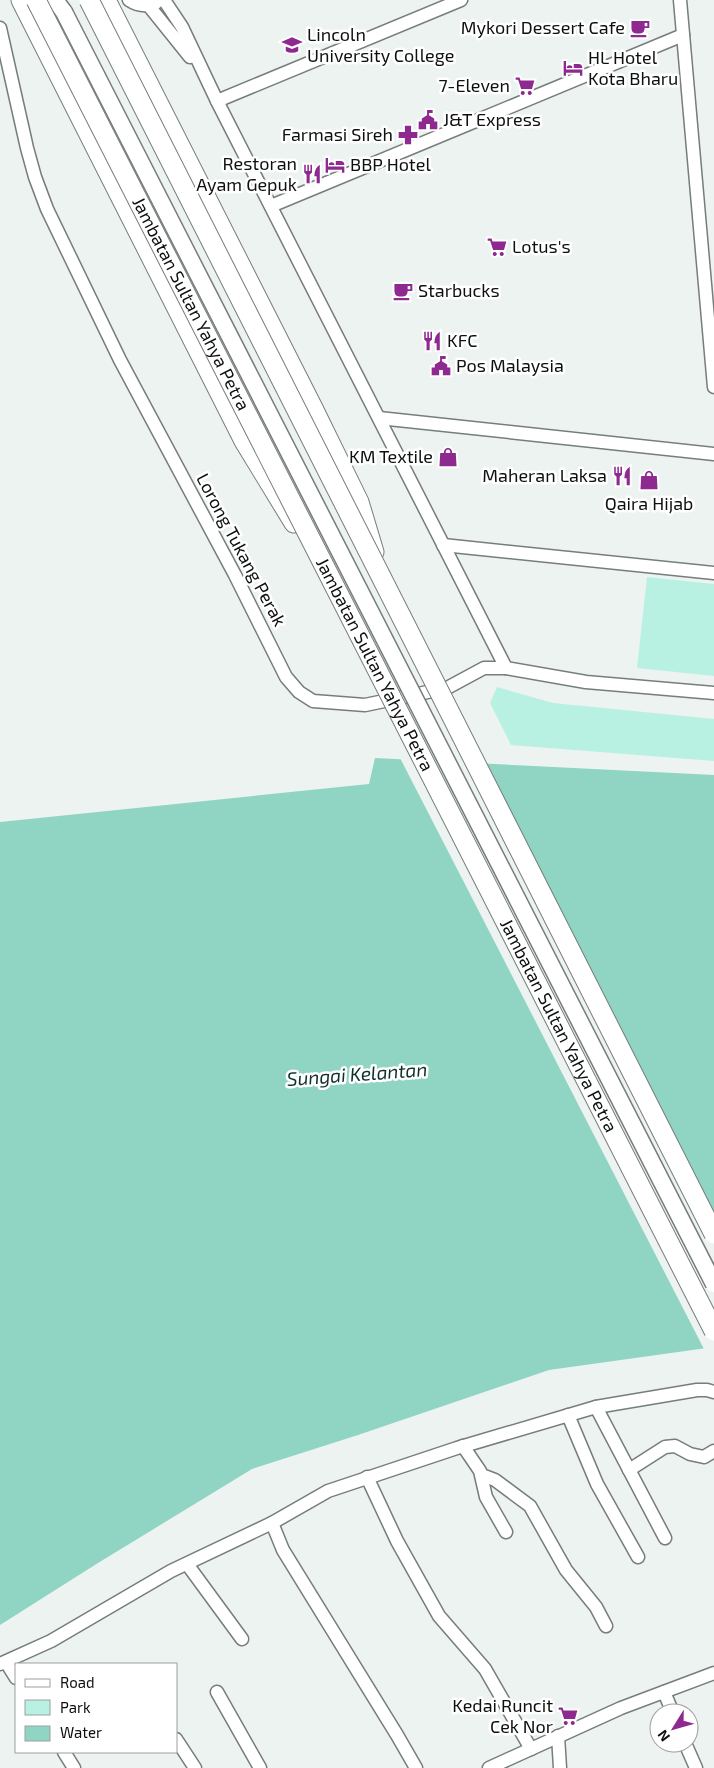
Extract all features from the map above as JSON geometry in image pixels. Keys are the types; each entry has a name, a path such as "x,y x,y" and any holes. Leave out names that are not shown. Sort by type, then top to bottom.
{"highway":[{"path":"21,0 244,441 339,596"},
{"name":"Jambatan Sultan Yahya Petra","path":"36,0 714,1331"},
{"path":"89,0 714,1234"},
{"path":"106,0 359,502 381,574"}],"main road":[{"name":"Jambatan Sultan Yahya Petra","path":"59,4 714,1284"}],"street":[{"path":"129,0 141,6 154,3 204,75"},
{"path":"164,0 182,27 217,101 506,668"},
{"path":"217,101 462,0"},
{"path":"680,0 714,387"},
{"name":"Lorong Tukang Perak","path":"0,28 27,148 47,209 120,360 235,575 286,677 299,692 313,701 365,705 447,688 484,668 506,668 586,682 714,693"},
{"path":"271,206 683,35"},
{"path":"379,418 714,454"},
{"path":"443,545 714,573"},
{"path":"15,1677 3,1663 51,1641 171,1571 272,1523 328,1491 463,1446 596,1406 697,1390 714,1392"},
{"path":"596,1406 665,1538"},
{"path":"568,1415 598,1484 638,1556"},
{"path":"463,1446 482,1475 486,1497 506,1532"},
{"path":"629,1470 665,1447 675,1446 690,1454 704,1457 714,1451"},
{"path":"482,1475 495,1480 530,1506 566,1570 596,1607 606,1626"},
{"path":"367,1477 397,1541 440,1616 485,1669 531,1749"},
{"path":"272,1523 283,1550 398,1735 416,1768"},
{"path":"187,1564 242,1639"},
{"path":"489,1768 621,1708 714,1673"},
{"path":"217,1692 260,1768"},
{"path":"664,1692 668,1703"},
{"path":"558,1736 560,1768"},
{"path":"178,1742 195,1768"},
{"path":"65,1753 74,1768"},
{"path":"689,1753 696,1768"}],"green space":[{"path":"647,577 714,584 714,676 637,668"},
{"path":"497,687 553,703 714,719 714,761 511,745 490,703"}],"water":[{"name":"Sungai Kelantan","path":"375,758 714,775 714,1347 549,1370 252,1469 0,1625 0,822 369,784"}],"pier":[{"path":"399,756 482,761 714,1224 714,1349 705,1351"}],"place":[{"name":"Mykori Dessert Cafe","path":"640,28"},
{"name":"Lincoln University College","path":"292,45"},
{"name":"HL Hotel Kota Bharu","path":"573,68"},
{"name":"7-Eleven","path":"525,86"},
{"name":"J&T Express","path":"428,120"},
{"name":"Farmasi Sireh","path":"408,135"},
{"name":"BBP Hotel","path":"335,165"},
{"name":"Restoran Ayam Gepuk","path":"312,174"},
{"name":"Lotus's","path":"497,247"},
{"name":"Starbucks","path":"403,291"},
{"name":"KFC","path":"432,341"},
{"name":"Pos Malaysia","path":"441,366"},
{"name":"KM Textile","path":"448,457"},
{"name":"Maheran Laksa","path":"622,476"},
{"name":"Qaira Hijab","path":"649,480"},
{"name":"Kedai Runcit Cek Nor","path":"568,1716"}]}
